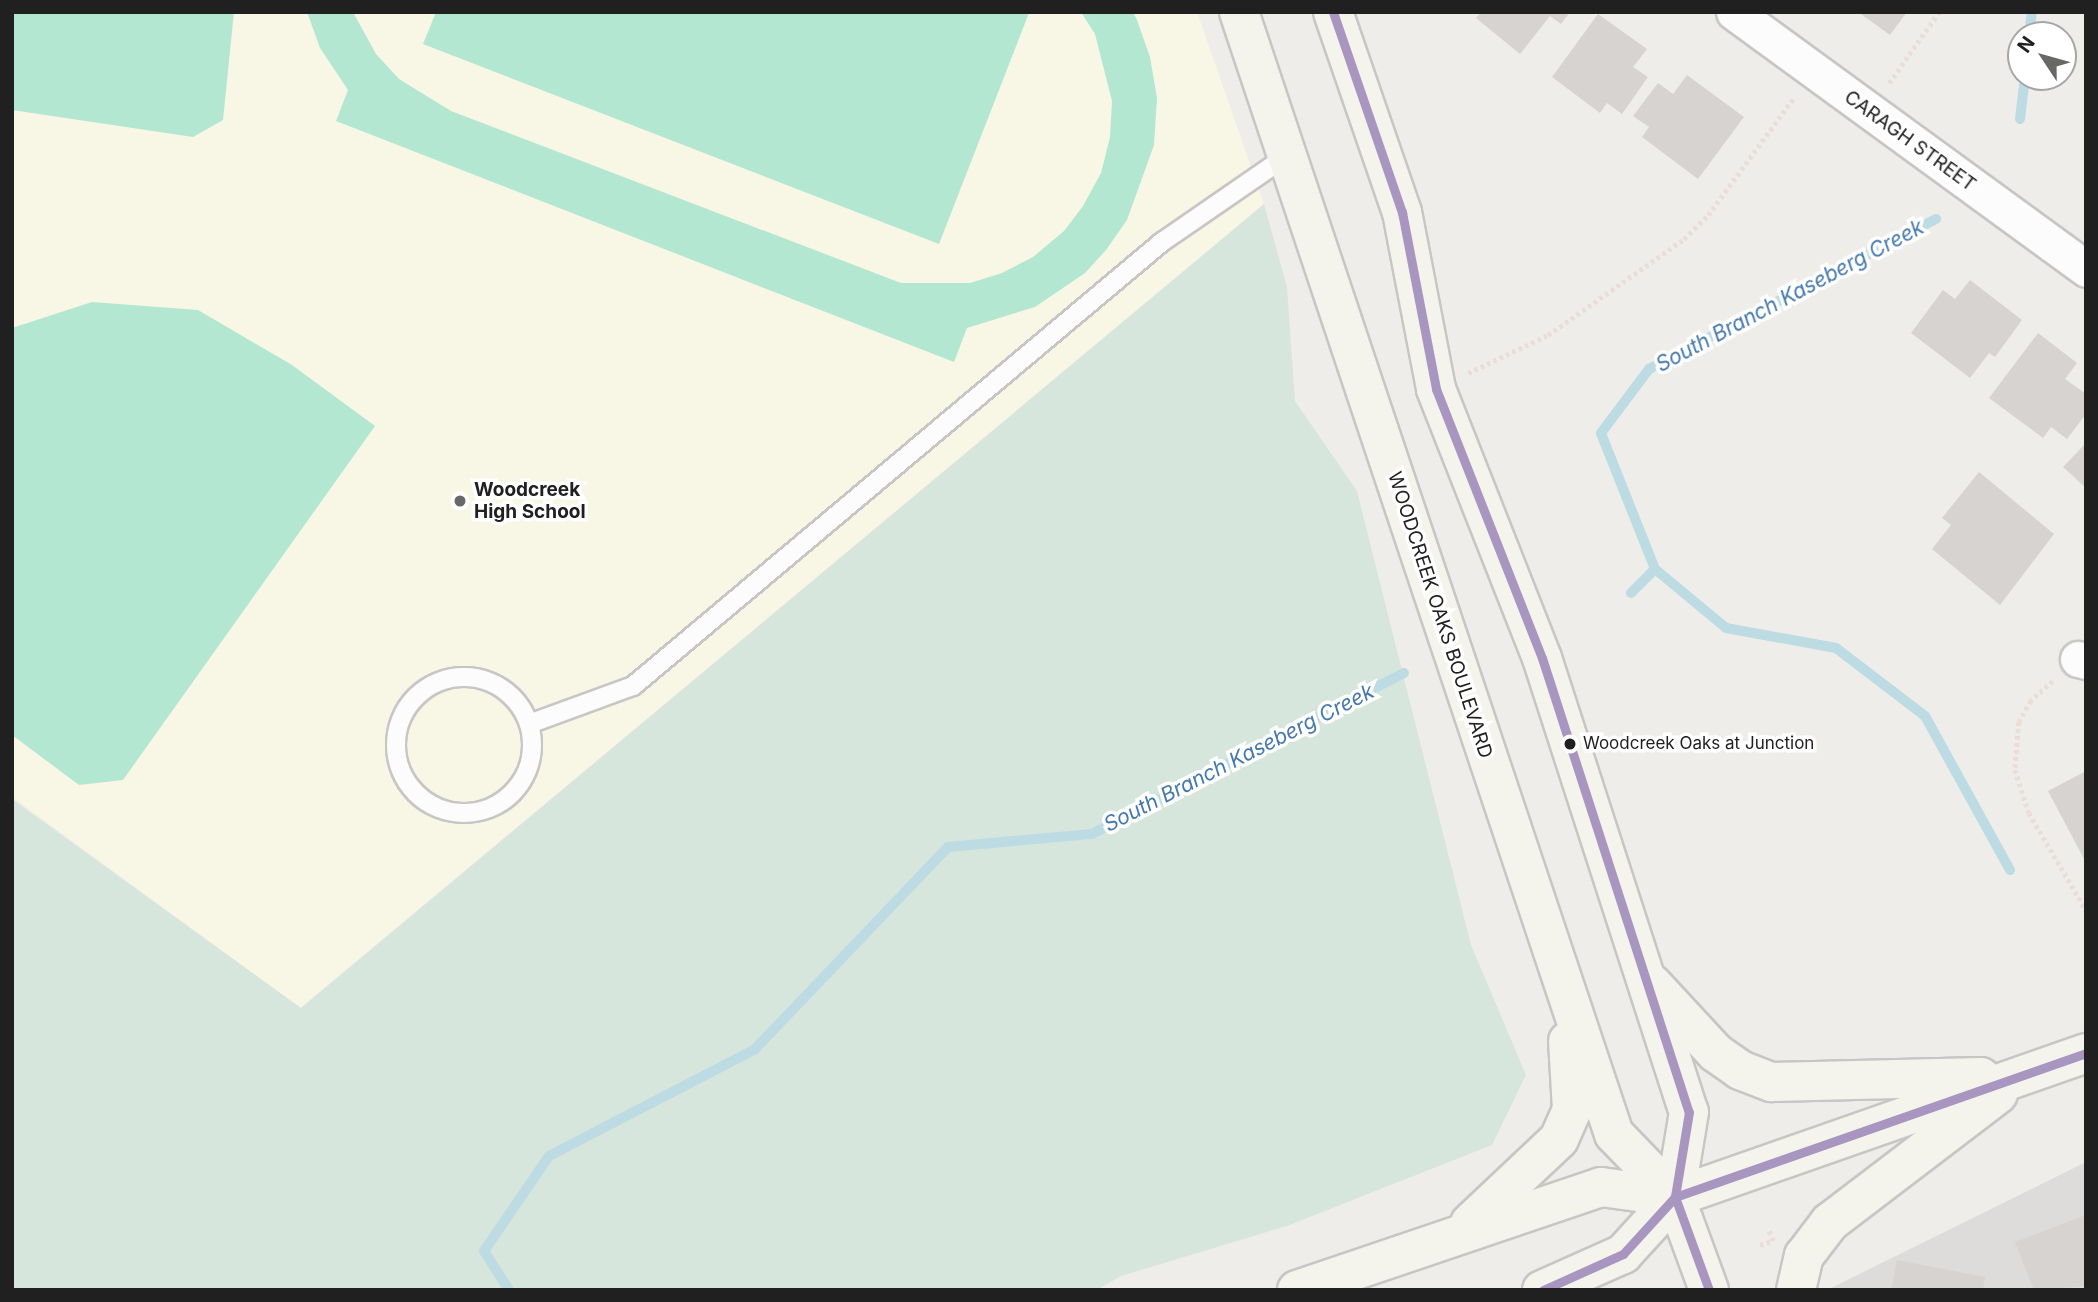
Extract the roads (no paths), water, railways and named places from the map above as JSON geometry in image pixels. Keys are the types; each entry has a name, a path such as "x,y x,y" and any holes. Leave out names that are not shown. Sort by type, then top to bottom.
{"main road":[{"name":"WOODCREEK OAKS BOULEVARD","path":"1238,12 1614,1134 1675,1197 1709,1290"},
{"name":"WOODCREEK OAKS BOULEVARD","path":"1333,12 1402,212 1436,389 1542,657 1689,1112 1675,1197"},
{"path":"1643,974 1716,1053 1740,1070 1772,1082 2022,1076"},
{"path":"1462,1231 1544,1157 1559,1139 1572,1110 1566,997"},
{"path":"1297,1290 1356,1273 1462,1231 1601,1187 1675,1197 2086,1053"},
{"path":"1796,1290 1804,1256 1830,1222 2022,1076"},
{"path":"1542,1290 1623,1254 1675,1197"}],"street":[{"name":"CARAGH STREET","path":"1734,12 2086,269"}],"lane":[{"path":"529,724 633,686 1162,242 1288,155"},
{"path":"480,678 502,687 518,703 529,724 528,768 502,802 481,810 460,813 438,808 419,797 398,759 396,737 402,715 416,696 446,680 480,678"}],"waterway":[{"name":"South Branch Kaseberg Creek","path":"2031,21 2032,12"},
{"name":"South Branch Kaseberg Creek","path":"2020,119 2023,91"},
{"name":"South Branch Kaseberg Creek","path":"1631,593 1655,569 1601,433 1649,369 1936,219"},
{"path":"1655,569 1726,628 1836,648 1925,716 2010,870"},
{"name":"South Branch Kaseberg Creek","path":"509,1290 484,1251 549,1156 755,1049 948,847 1092,834 1404,673"}],"place":[{"name":"Woodcreek High School","path":"460,501"},
{"name":"Woodcreek Oaks at Junction","path":"1570,744"}]}
